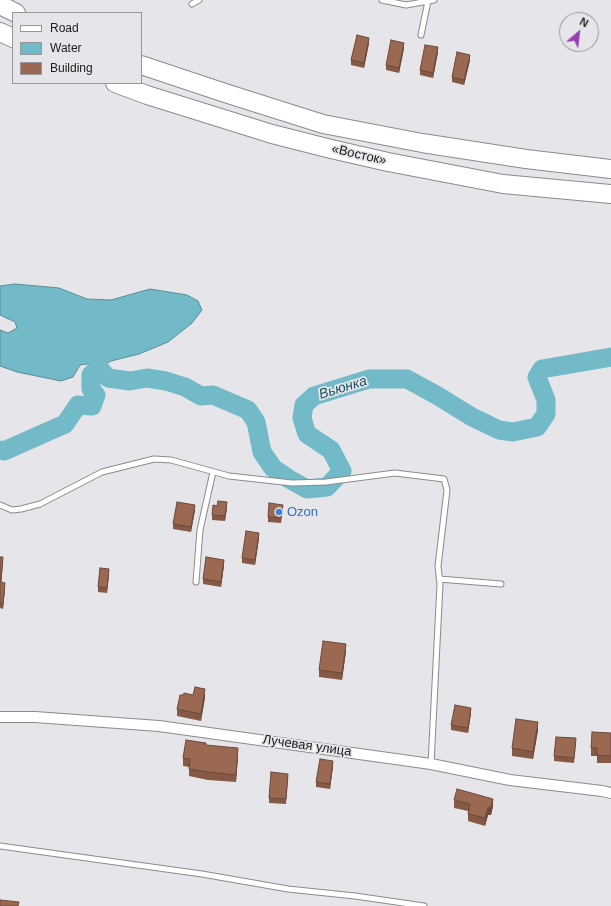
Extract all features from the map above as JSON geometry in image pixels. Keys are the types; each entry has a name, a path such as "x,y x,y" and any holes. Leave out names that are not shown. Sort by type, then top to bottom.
{"highway":[{"path":"0,5 14,12"},
{"path":"0,32 12,38"},
{"name":"«Восток»","path":"142,65 323,124 429,144 526,159 611,169"},
{"name":"«Восток»","path":"118,84 147,95 272,134 388,162 504,184 611,194"}],"street":[{"name":"Лучевая улица","path":"0,717 36,717 159,726 430,764 510,780 611,793"}],"lane":[{"path":"192,4 199,0"},
{"path":"382,0 406,5 431,0 421,35"},
{"path":"0,505 12,510 21,510 40,504 102,472 154,459 171,460 229,476 292,483 326,482 395,473 444,479 447,490 438,566 439,579 430,764"},
{"path":"196,582 200,530 213,472"},
{"path":"439,579 501,584"},
{"path":"0,846 202,874 288,889 355,896 424,906"}],"water":[{"path":"15,284 59,288 87,299 111,300 150,289 187,295 198,301 202,310 192,323 168,342 139,354 111,361 99,368 87,364 80,365 73,377 61,381 17,372 0,366 0,330 8,333 17,328 15,322 0,315 0,286"}],"building":[{"path":"357,35 369,38 364,63 351,60"},
{"path":"391,40 404,43 399,68 386,65"},
{"path":"425,45 438,47 433,73 420,70"},
{"path":"457,52 470,55 464,80 452,77"},
{"path":"218,501 227,502 225,516 212,515 213,505 217,506"},
{"path":"177,502 195,505 191,527 173,524"},
{"path":"269,503 283,505 281,518 268,517"},
{"path":"246,531 259,533 255,560 242,558"},
{"path":"0,557 3,557 1,582 5,583 3,604 0,603"},
{"path":"206,557 224,560 221,582 203,579"},
{"path":"100,568 109,569 107,588 98,587"},
{"path":"323,641 346,644 342,673 319,670"},
{"path":"195,687 205,689 201,714 177,709 180,695 183,695 184,693 193,695"},
{"path":"455,705 471,708 468,728 451,725"},
{"path":"516,719 538,722 533,752 512,748"},
{"path":"592,732 611,733 611,756 597,755 597,748 591,748"},
{"path":"556,737 576,738 574,758 554,756"},
{"path":"186,740 206,743 206,745 238,748 236,775 189,769 190,759 183,758"},
{"path":"320,759 333,761 330,784 316,782"},
{"path":"271,772 288,774 286,799 269,798"},
{"path":"457,789 493,799 491,807 488,808 485,818 468,814 470,804 454,800"},
{"path":"0,900 19,902 18,906 0,906"}],"waterway":[{"name":"Вьюнка","path":"0,450 4,451 65,424 78,405 92,406 96,395 91,389 91,375 99,368 108,378 130,381 147,378 166,381 185,387 201,396 213,395 248,410 256,422 262,452 273,468 307,489 327,487 342,471 331,450 307,434 302,418 304,405 314,396 369,379 407,379 472,417 499,430 513,432 537,427 546,414 546,400 537,377 542,369 611,357"}],"place":[{"name":"Ozon","path":"279,512"}]}
